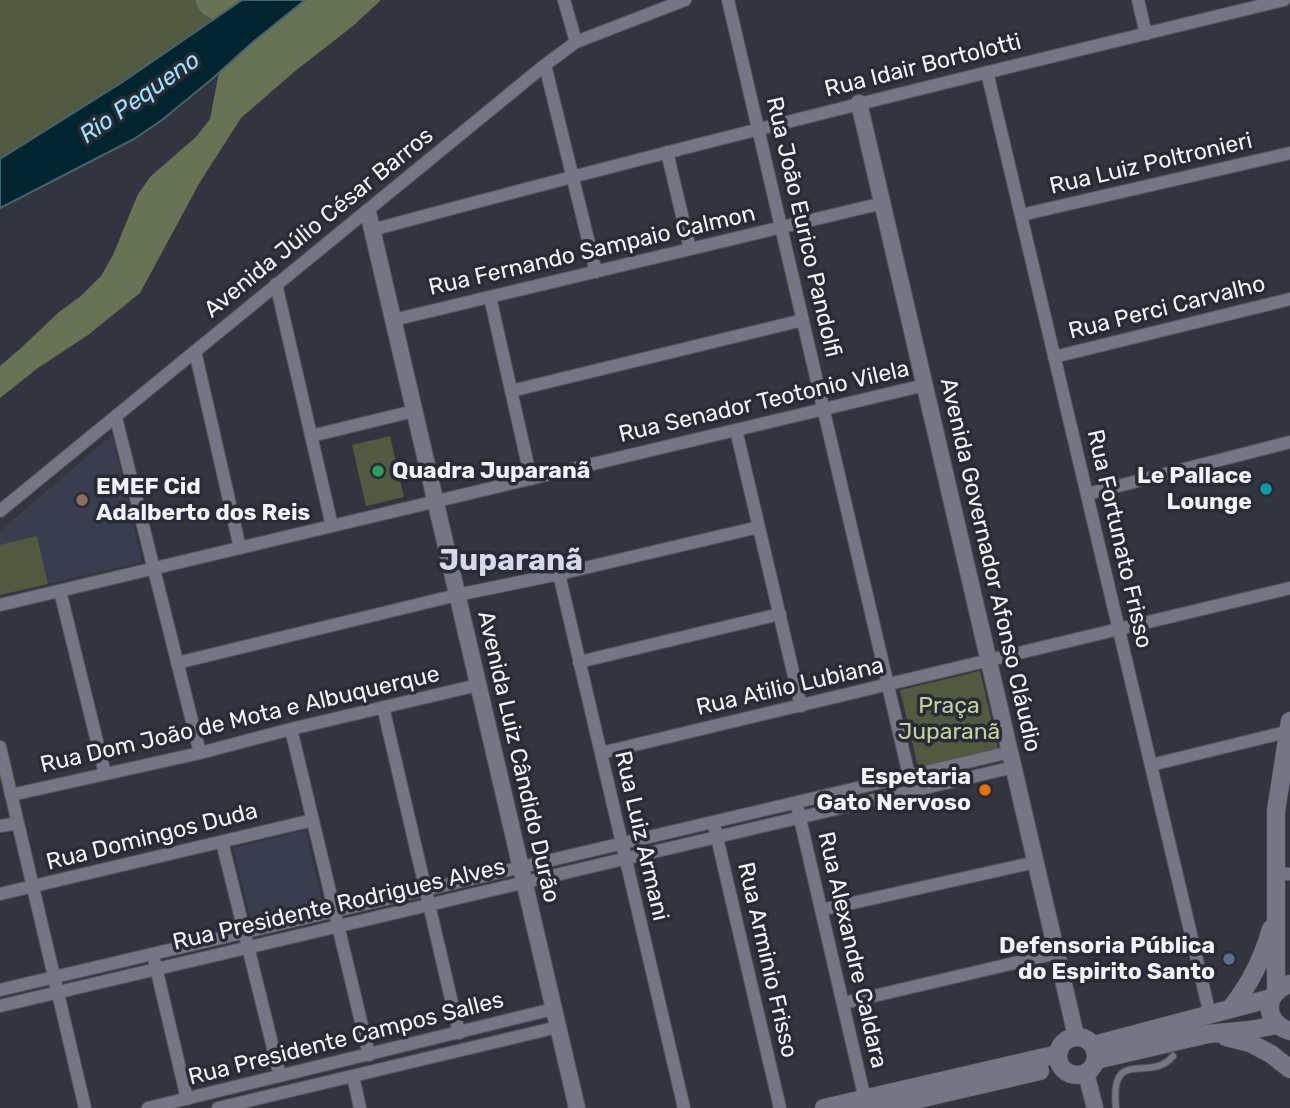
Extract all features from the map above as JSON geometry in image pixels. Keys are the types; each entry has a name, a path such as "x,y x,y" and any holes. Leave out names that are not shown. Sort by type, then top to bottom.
{"main road":[{"path":"1231,1008 1244,992 1259,963 1275,912 1282,874 1276,811 1289,728"},
{"path":"1275,912 1279,991 1270,1012 1285,1032"},
{"path":"1092,1059 1086,1038 1076,1036 1066,1040 1059,1049 1060,1060 1070,1074 1081,1075 1092,1059 1279,991"},
{"path":"1092,1059 1208,1034 1250,1030 1285,1032"},
{"path":"1208,1034 1250,1043 1271,1054 1290,1069"},
{"path":"824,1108 871,1105 1060,1060"}],"street":[{"path":"564,0 576,42"},
{"name":"Avenida Júlio César Barros","path":"0,511 545,65 576,42 685,0"},
{"name":"Rua João Eurico Pandolfi","path":"728,0 913,791"},
{"path":"1138,0 1146,34"},
{"name":"Rua Idair Bortolotti","path":"372,230 758,128 1284,0"},
{"path":"545,65 596,272"},
{"name":"Rua Fortunato Frisso","path":"987,72 1210,1015"},
{"name":"Avenida Governador Afonso Cláudio","path":"859,103 1076,1036"},
{"path":"667,152 690,249"},
{"name":"Rua Luiz Poltronieri","path":"1021,215 1290,153"},
{"name":"Rua Fernando Sampaio Calmon","path":"393,320 883,203"},
{"name":"Avenida Luiz Cândido Durão","path":"368,212 577,1108"},
{"path":"276,284 332,526"},
{"path":"490,297 531,479"},
{"name":"Rua Perci Carvalho","path":"1054,357 1290,299"},
{"path":"511,391 803,320"},
{"path":"195,351 240,548"},
{"name":"Rua Senador Teotonio Vilela","path":"0,606 925,385"},
{"path":"311,436 414,411"},
{"path":"116,418 200,753"},
{"path":"736,430 801,706"},
{"path":"1087,494 1290,442"},
{"path":"177,663 457,595 759,527"},
{"name":"Rua Luiz Armani","path":"559,574 684,1108"},
{"name":"Rua Atilio Lubiana","path":"601,753 1290,588"},
{"path":"60,591 105,774"},
{"path":"579,662 780,614"},
{"name":"Rua Dom João de Mota e Albuquerque","path":"11,795 200,753 478,685"},
{"path":"383,707 459,1033"},
{"path":"1151,765 1289,728"},
{"path":"291,729 369,1055"},
{"path":"0,747 85,1108"},
{"name":"Rua Presidente Rodrigues Alves","path":"0,1006 429,905 622,844 909,776 1012,760"},
{"name":"Rua Presidente Rodrigues Alves","path":"0,990 426,890 625,859 913,791 1012,760"},
{"name":"Rua Alexandre Caldara","path":"796,802 871,1105"},
{"name":"Rua Domingos Duda","path":"0,894 313,820"},
{"name":"Rua Arminio Frisso","path":"713,822 780,1108"},
{"path":"0,826 18,823"},
{"path":"222,842 280,1076"},
{"path":"821,910 1036,862"},
{"path":"844,1003 1057,953"},
{"path":"153,954 187,1099"},
{"name":"Rua Presidente Campos Salles","path":"148,1108 553,1009"},
{"name":"Rua Presidente Campos Salles","path":"218,1108 558,1027"},
{"path":"1092,1059 1095,1108"},
{"path":"353,1076 360,1108"}],"lane":[{"path":"1116,1108 1114,1092 1122,1073 1132,1068 1163,1064 1173,1056"}],"shaded area":[{"name":"EMEF Cid Adalberto dos Reis","path":"112,435 142,562 0,595 0,531"},
{"path":"305,830 323,905 252,923 233,848"}],"green space":[{"path":"0,0 195,0 202,13 214,20 121,83 0,159"},
{"path":"195,0 242,0 214,20 202,13"},
{"path":"305,0 381,0 241,118 200,182 140,293 88,335 38,368 0,398 0,366 101,276 113,255 138,194 151,176 196,137 210,119 219,72"},
{"name":"Quadra Juparanã","path":"390,436 404,497 366,506 352,445"},
{"path":"37,536 48,584 0,595 0,545"},
{"name":"Praça Juparanã","path":"980,671 998,748 918,767 900,690"}],"water":[{"name":"Rio Pequeno","path":"242,0 305,0 162,120 134,139 0,208 0,159 121,83"}],"place":[{"name":"Quadra Juparanã","path":"378,471"},
{"name":"Le Pallace Lounge","path":"1266,489"},
{"name":"EMEF Cid Adalberto dos Reis","path":"82,500"},
{"name":"Espetaria Gato Nervoso","path":"985,790"},
{"name":"Defensoria Pública do Espirito Santo","path":"1229,959"}],"district":[{"name":"Juparanã","path":"511,561"}]}
